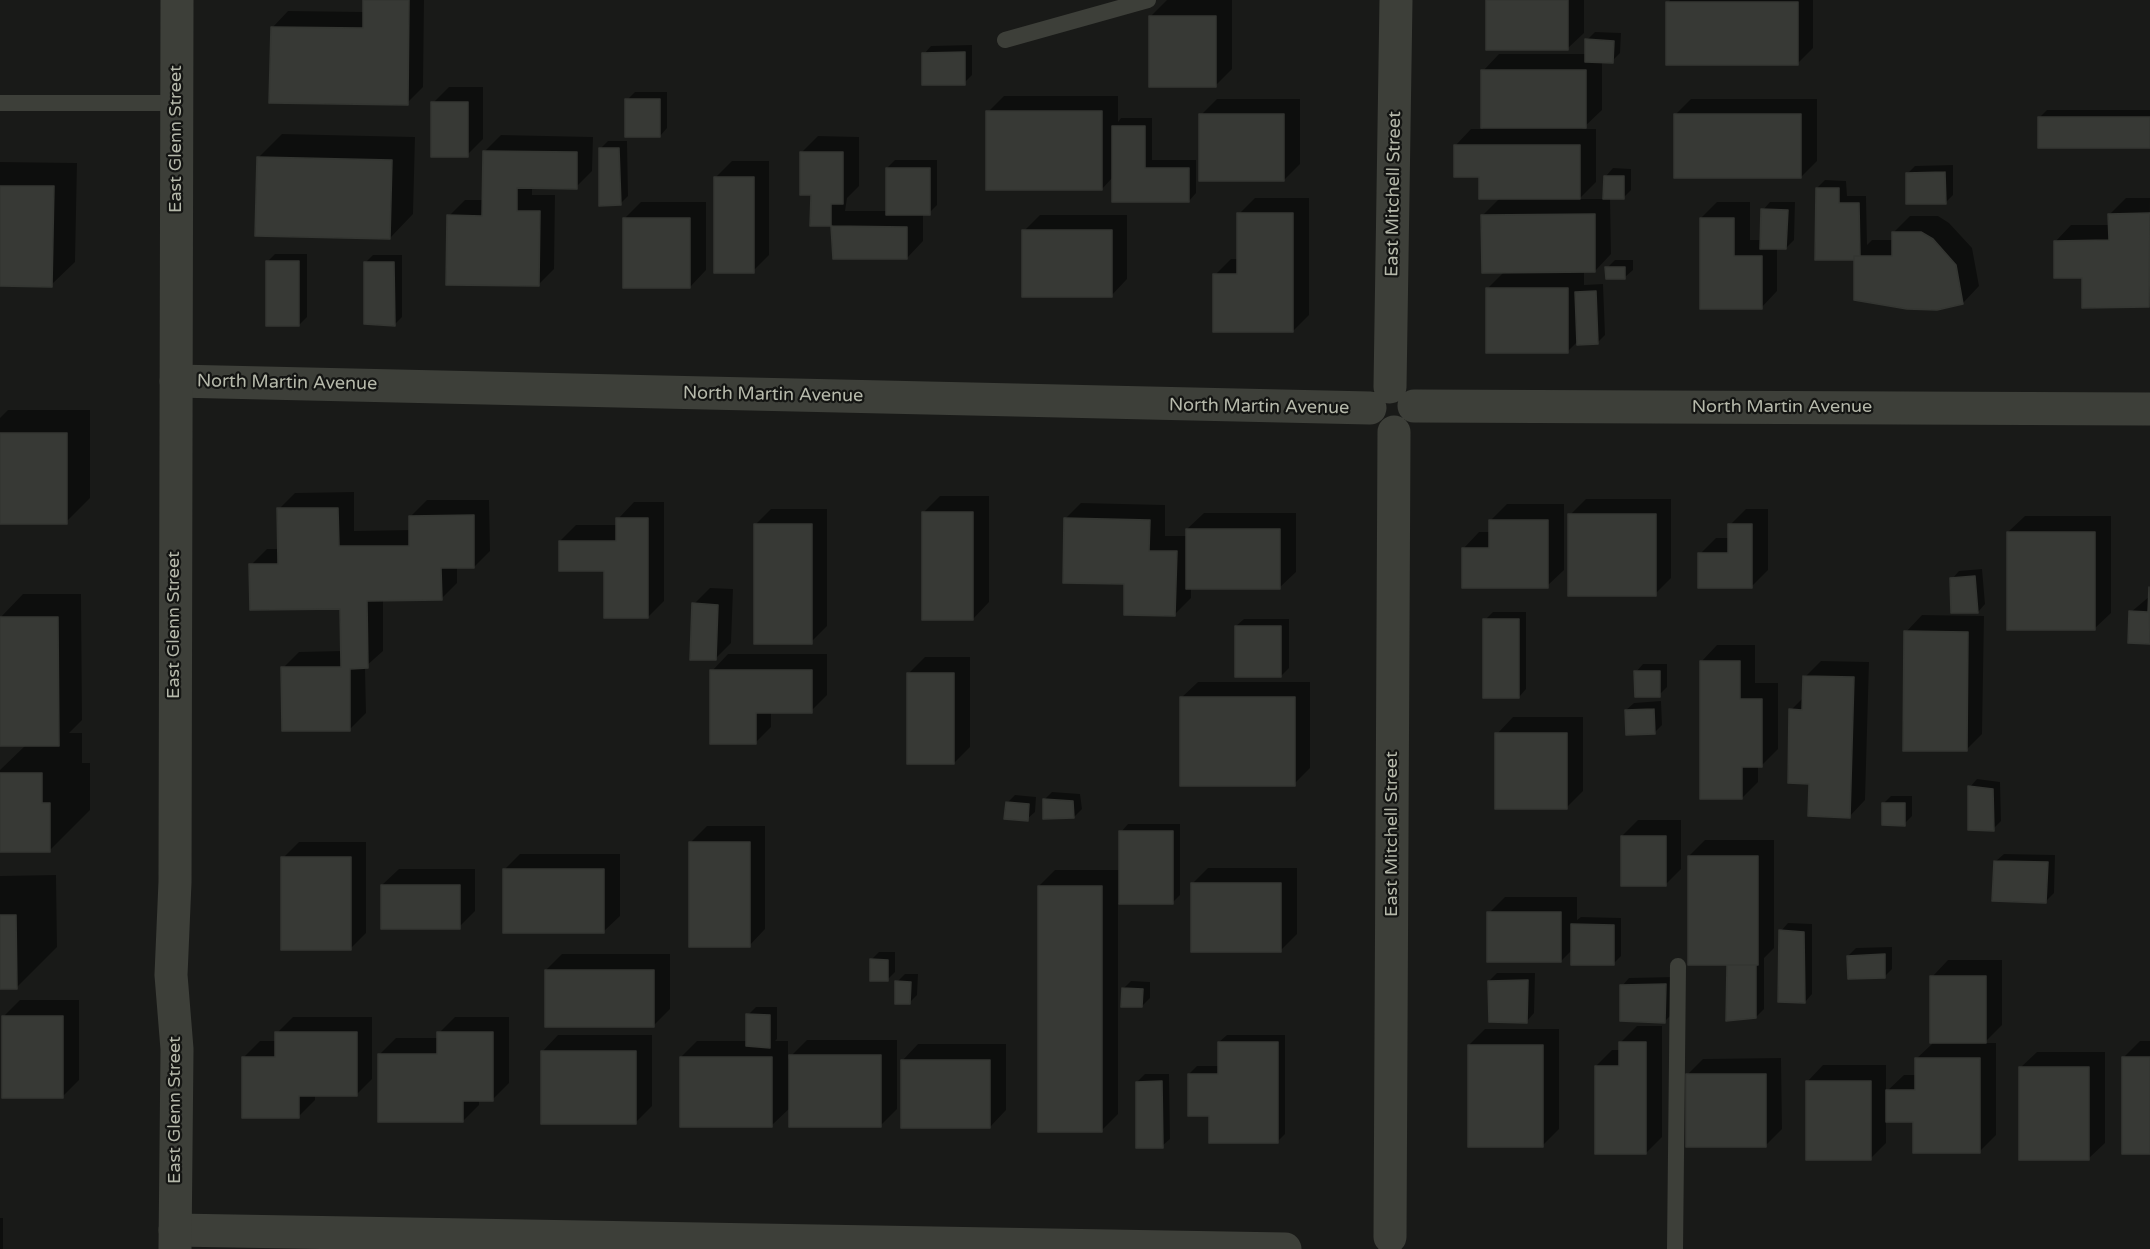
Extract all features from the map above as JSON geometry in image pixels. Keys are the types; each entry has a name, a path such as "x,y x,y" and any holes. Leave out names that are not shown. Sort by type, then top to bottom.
{"street":[{"name":"East Glenn Street","path":"175,1240 177,1049 171,975 175,882 177,0"},
{"name":"East Mitchell Street","path":"1391,400 1396,0"},
{"name":"North Martin Avenue","path":"176,381 2150,409"},
{"name":"East Mitchell Street","path":"1391,1244 1394,432"},
{"path":"175,1240 1285,1249"}],"lane":[{"path":"1005,40 1148,0"},
{"path":"0,104 176,103"},
{"path":"1391,400 1414,417 1410,424 1394,432 1377,426 1372,421 1391,400"},
{"path":"1675,1249 1678,966"}],"building":[{"path":"363,0 409,0 408,105 269,103 271,27 363,28"},
{"path":"1486,0 1568,0 1568,50 1486,50"},
{"path":"1666,2 1798,2 1798,65 1666,65"},
{"path":"1149,16 1216,16 1216,87 1149,87"},
{"path":"1585,39 1614,41 1613,63 1585,62"},
{"path":"965,52 965,85 922,85 922,53"},
{"path":"1481,70 1586,70 1586,128 1481,128"},
{"path":"625,99 660,99 660,137 625,137"},
{"path":"431,102 468,102 468,157 431,157"},
{"path":"986,111 1102,111 1102,190 986,190"},
{"path":"1199,114 1284,114 1284,181 1199,181"},
{"path":"1674,114 1801,114 1801,178 1674,178"},
{"path":"2038,117 2150,117 2150,148 2038,148"},
{"path":"1112,126 1145,126 1145,168 1189,168 1189,202 1112,202"},
{"path":"1454,145 1580,145 1580,199 1479,199 1479,177 1454,177"},
{"path":"599,148 619,148 621,205 599,206"},
{"path":"483,151 577,152 577,189 517,188 517,211 540,211 539,286 446,285 447,215 482,216"},
{"path":"800,152 843,152 843,204 831,204 831,226 810,226 811,195 800,195"},
{"path":"257,157 392,160 390,239 255,236"},
{"path":"886,168 930,168 930,215 886,215"},
{"path":"1945,172 1946,204 1906,204 1906,173"},
{"path":"1604,176 1624,176 1624,199 1603,199"},
{"path":"714,177 754,177 754,273 714,273"},
{"path":"0,186 54,186 52,287 0,286"},
{"path":"1816,188 1839,188 1839,203 1859,203 1860,256 1854,256 1854,260 1815,260"},
{"path":"1761,209 1788,210 1786,249 1760,249"},
{"path":"1237,213 1293,213 1293,332 1213,332 1213,274 1237,274"},
{"path":"2150,213 2149,307 2082,308 2082,278 2054,278 2054,241 2109,240 2108,214"},
{"path":"1595,214 1595,272 1482,273 1481,215"},
{"path":"623,218 690,218 690,288 623,288"},
{"path":"1700,218 1734,218 1734,256 1762,256 1762,309 1700,309"},
{"path":"831,226 907,227 907,259 833,259"},
{"path":"1022,230 1112,230 1112,297 1022,297"},
{"path":"1892,232 1921,232 1933,239 1956,265 1963,304 1937,310 1907,309 1854,300 1854,256 1892,256"},
{"path":"266,261 299,261 299,326 266,326"},
{"path":"364,262 394,262 395,326 364,324"},
{"path":"1605,267 1625,267 1625,279 1606,279"},
{"path":"1486,288 1568,288 1568,353 1486,353"},
{"path":"1596,291 1598,344 1577,345 1575,292"},
{"path":"0,433 67,433 67,524 0,524"},
{"path":"277,508 338,508 339,546 409,546 409,516 474,515 474,568 441,568 442,600 367,601 368,668 350,669 350,731 282,731 281,667 341,667 340,609 250,610 249,564 278,564"},
{"path":"922,512 973,512 973,620 922,620"},
{"path":"1568,514 1656,514 1656,596 1568,596"},
{"path":"616,518 648,518 648,618 604,618 604,571 559,571 559,541 616,541"},
{"path":"1064,518 1150,520 1149,551 1177,551 1175,616 1124,615 1124,584 1063,583"},
{"path":"1489,520 1548,520 1548,588 1462,588 1462,548 1489,548"},
{"path":"754,524 812,524 812,644 754,644"},
{"path":"1728,524 1752,524 1752,588 1698,588 1698,553 1728,553"},
{"path":"1186,529 1280,529 1280,589 1186,589"},
{"path":"2007,532 2095,532 2095,630 2007,630"},
{"path":"1975,576 1978,613 1951,613 1950,578"},
{"path":"2149,587 2150,644 2128,643 2129,611 2148,612"},
{"path":"692,603 718,605 716,660 690,660"},
{"path":"0,617 58,617 59,746 0,746"},
{"path":"1483,619 1519,619 1519,698 1483,698"},
{"path":"1235,626 1281,626 1281,677 1235,677"},
{"path":"1904,631 1968,632 1967,751 1903,751"},
{"path":"1700,661 1740,661 1740,699 1762,699 1762,767 1742,767 1742,799 1700,799"},
{"path":"710,670 812,670 812,713 756,713 756,744 710,744"},
{"path":"1634,671 1660,671 1660,697 1635,697"},
{"path":"907,673 954,673 954,764 907,764"},
{"path":"1803,676 1854,677 1850,818 1808,816 1809,784 1788,783 1789,709 1802,710"},
{"path":"1180,697 1295,697 1295,786 1180,786"},
{"path":"1654,709 1655,734 1626,735 1625,710"},
{"path":"1495,733 1567,733 1567,809 1495,809"},
{"path":"0,773 42,773 42,803 50,803 50,852 0,852"},
{"path":"1968,786 1993,789 1994,831 1968,830"},
{"path":"1043,799 1073,801 1074,818 1043,819"},
{"path":"1006,802 1029,804 1028,821 1004,819"},
{"path":"1882,803 1905,803 1905,826 1882,825"},
{"path":"1119,831 1173,831 1173,904 1119,904"},
{"path":"1621,836 1666,836 1666,886 1621,886"},
{"path":"689,842 750,842 750,947 689,947"},
{"path":"1688,856 1758,856 1758,965 1688,965"},
{"path":"281,857 351,857 351,950 281,950"},
{"path":"1994,861 2048,862 2046,903 1992,901"},
{"path":"503,869 604,869 604,933 503,933"},
{"path":"1191,883 1281,883 1281,952 1191,952"},
{"path":"381,885 460,885 460,929 381,929"},
{"path":"1038,886 1102,886 1102,1132 1038,1132"},
{"path":"1487,912 1561,912 1561,962 1487,962"},
{"path":"0,915 16,915 17,989 0,989"},
{"path":"1571,924 1614,925 1614,965 1571,965"},
{"path":"1779,930 1804,932 1805,1003 1778,1002"},
{"path":"1885,954 1885,978 1848,979 1847,956"},
{"path":"870,959 888,960 888,981 870,981"},
{"path":"1727,965 1756,965 1756,1018 1726,1021"},
{"path":"545,970 654,970 654,1027 545,1027"},
{"path":"1930,976 1986,976 1986,1043 1930,1043"},
{"path":"1528,980 1527,1023 1489,1022 1488,981"},
{"path":"895,981 911,982 910,1004 895,1004"},
{"path":"1666,984 1665,1023 1620,1021 1620,985"},
{"path":"1122,988 1143,989 1142,1007 1121,1007"},
{"path":"746,1014 770,1015 770,1048 746,1046"},
{"path":"2,1016 63,1016 63,1098 2,1098"},
{"path":"275,1032 357,1032 357,1096 299,1096 299,1118 242,1118 242,1057 275,1057"},
{"path":"437,1032 493,1032 493,1101 463,1101 463,1122 378,1122 378,1054 437,1054"},
{"path":"1218,1042 1278,1042 1278,1143 1209,1143 1209,1116 1188,1116 1188,1074 1218,1074"},
{"path":"1619,1042 1646,1042 1646,1154 1595,1154 1595,1066 1619,1066"},
{"path":"1468,1045 1543,1045 1543,1147 1468,1147"},
{"path":"541,1051 636,1051 636,1124 541,1124"},
{"path":"789,1055 881,1055 881,1127 789,1127"},
{"path":"680,1057 772,1057 772,1127 680,1127"},
{"path":"2122,1057 2150,1057 2150,1154 2122,1154"},
{"path":"1915,1058 1980,1058 1980,1153 1913,1153 1913,1122 1886,1122 1886,1090 1915,1090"},
{"path":"901,1060 990,1060 990,1128 901,1128"},
{"path":"2019,1067 2089,1067 2089,1160 2019,1160"},
{"path":"1686,1074 1766,1074 1766,1147 1686,1147"},
{"path":"1162,1081 1163,1148 1136,1148 1136,1082"},
{"path":"1806,1081 1871,1081 1871,1160 1806,1160"}]}
